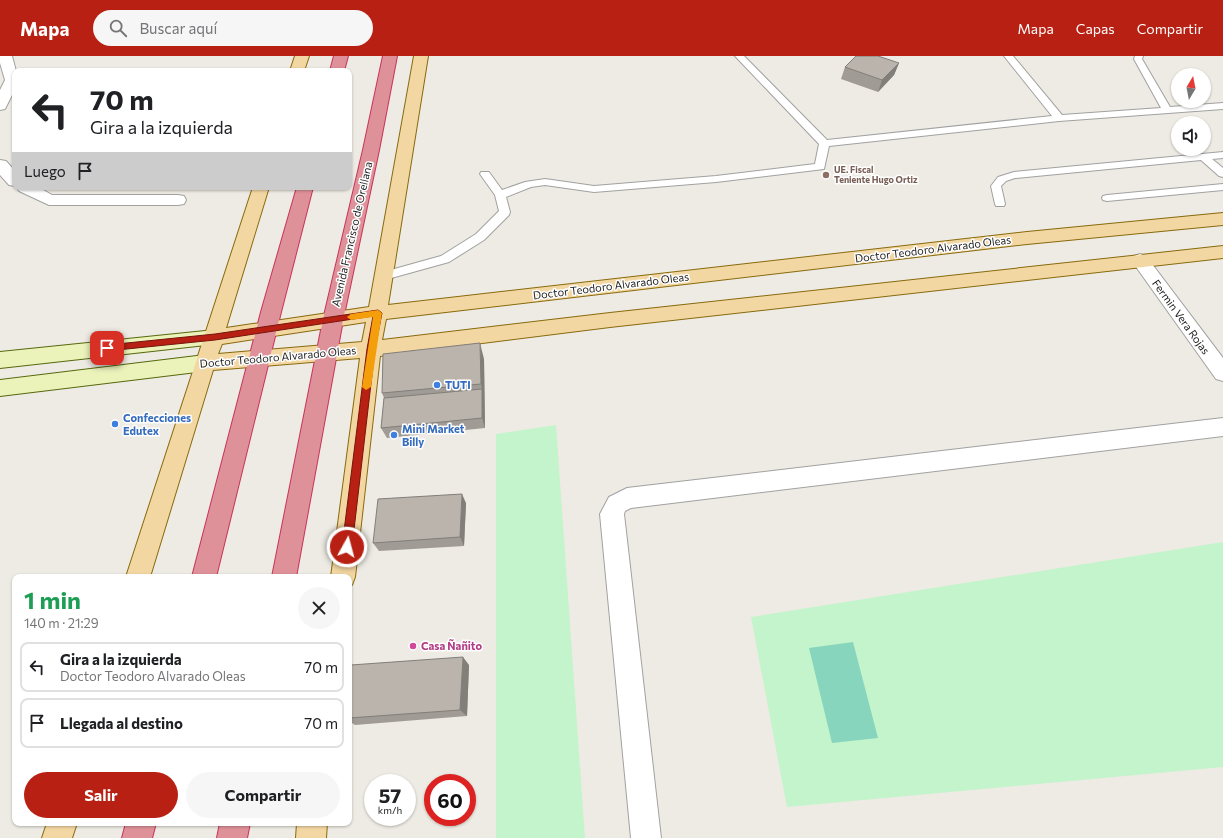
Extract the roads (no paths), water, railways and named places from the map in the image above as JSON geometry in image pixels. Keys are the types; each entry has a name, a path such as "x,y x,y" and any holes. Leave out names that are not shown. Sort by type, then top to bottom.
{"highway":[{"path":"338,68 341,56"},
{"name":"Avenida Francisco de Orellana","path":"285,574 328,353 333,320 371,150 390,56"},
{"path":"205,574 259,359 304,190"},
{"path":"137,838 140,826"},
{"path":"232,838 234,826"}],"main road":[{"path":"298,68 302,56"},
{"path":"343,574 371,349 421,56"},
{"path":"139,574 205,363 215,337 260,190"},
{"name":"Doctor Teodoro Alvarado Oleas","path":"0,360 215,337 378,313 1027,238 1223,218"},
{"name":"Doctor Teodoro Alvarado Oleas","path":"0,388 205,363 371,349 1140,260 1223,252"},
{"path":"57,838 61,826"},
{"path":"311,838 312,826"}],"street":[{"path":"0,106 12,80 5,56"},
{"path":"0,165 12,178"},
{"path":"31,190 49,200 178,200"},
{"name":"Fermin Vera Rojas","path":"1140,260 1223,373"},
{"path":"646,838 612,514 617,504 627,498 1223,427"}],"lane":[{"path":"739,56 824,143 1059,118 1223,106"},
{"path":"1008,56 1059,118"},
{"path":"1139,56 1138,59 1167,110"},
{"path":"500,195 529,184 545,182 594,189 716,179 820,167 824,143"},
{"path":"1211,156 1223,155"},
{"path":"1000,204 996,186 1002,179 1014,175 1204,156 1223,174"},
{"path":"384,276 445,259 480,237 505,212 500,195 485,174"},
{"path":"1107,198 1223,187"}],"place":[{"name":"UE. Fiscal Teniente Hugo Ortiz","path":"826,175"},
{"name":"TUTI","path":"437,385"},
{"name":"Confecciones Edutex","path":"115,424"},
{"name":"Mini Market Billy","path":"394,435"},
{"name":"Casa Ñañito","path":"413,646"}]}
